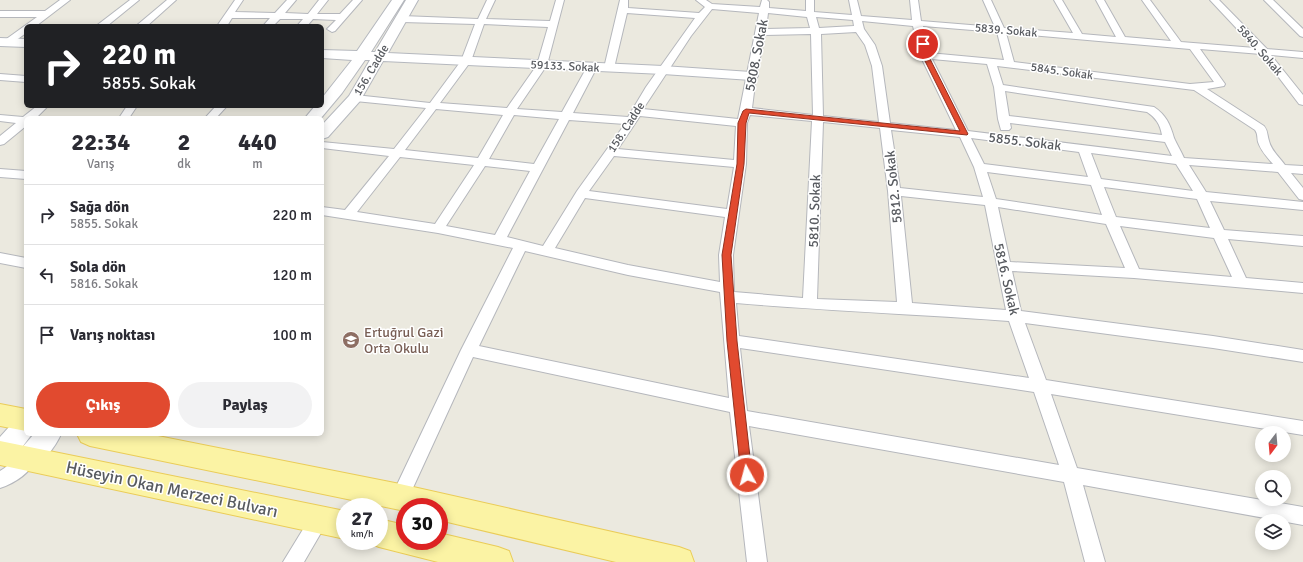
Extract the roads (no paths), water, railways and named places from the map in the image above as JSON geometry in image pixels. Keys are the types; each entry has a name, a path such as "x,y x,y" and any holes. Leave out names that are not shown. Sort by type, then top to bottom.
{"main road":[{"path":"0,415 24,420"},
{"path":"100,436 306,479 400,496 679,562"},
{"name":"Hüseyin Okan Merzeci Bulvarı","path":"7,455 332,522"},
{"path":"432,550 445,556 498,562"}],"street":[{"path":"32,24 66,0"},
{"path":"104,24 135,0"},
{"path":"143,24 172,0"},
{"path":"223,24 239,0"},
{"path":"270,24 292,0"},
{"path":"304,24 324,0"},
{"path":"332,28 358,0"},
{"name":"156. Cadde","path":"327,97 362,56 398,0"},
{"name":"156. Cadde","path":"324,132 355,98 412,0"},
{"path":"349,214 466,61 481,20 491,0"},
{"path":"438,229 482,161 510,112 542,65 560,0"},
{"path":"609,68 624,0"},
{"path":"700,0 710,6"},
{"path":"810,0 810,13"},
{"name":"5812. Sokak","path":"853,0 859,29 870,45 877,66 894,191 905,308"},
{"name":"5816. Sokak","path":"914,0 917,22 925,55 980,167 991,202 1015,316 1071,475 1095,562"},
{"path":"987,0 1001,30 1010,64"},
{"path":"1058,0 1079,36"},
{"path":"1100,0 1122,40"},
{"path":"1146,0 1178,45"},
{"name":"5840. Sokak","path":"1214,0 1263,50 1303,102"},
{"path":"1268,0 1303,34"},
{"name":"5839. Sokak","path":"710,6 723,3 765,5 810,13 1178,45 1263,50 1303,55"},
{"name":"5808. Sokak","path":"757,562 739,412 726,255 740,164 744,117 765,5"},
{"name":"158. Cadde","path":"547,251 581,194 663,70 700,16 710,6"},
{"path":"623,10 700,16"},
{"name":"5810. Sokak","path":"810,13 816,31 818,118 810,304"},
{"path":"0,14 45,14"},
{"path":"230,14 342,17"},
{"path":"402,19 481,20 553,24"},
{"path":"761,32 859,29"},
{"path":"4,42 24,30"},
{"path":"4,42 24,43"},
{"path":"1193,46 1220,84 1198,88"},
{"name":"59133. Sokak","path":"324,54 663,70 751,76"},
{"name":"5845. Sokak","path":"925,55 1010,64 1198,88"},
{"path":"991,63 999,87 1003,119 1009,140"},
{"path":"499,240 592,67"},
{"path":"0,77 24,78"},
{"path":"999,87 1150,109 1156,113 1165,124 1169,139 1180,161 1202,196 1221,234 1241,282"},
{"path":"1198,88 1260,128 1263,134 1262,141 1267,150 1303,196"},
{"name":"5855. Sokak","path":"355,98 565,117 634,116 818,118 1083,148 1180,161 1303,170"},
{"path":"31,116 41,108"},
{"path":"212,116 220,108"},
{"path":"0,118 24,121"},
{"path":"1003,119 1169,139"},
{"path":"0,142 24,123"},
{"path":"324,145 538,168"},
{"path":"1083,148 1134,273"},
{"path":"610,152 740,164"},
{"path":"980,167 1202,196 1303,206"},
{"path":"0,173 24,175"},
{"path":"894,191 991,202 1112,221 1221,234 1303,241"},
{"path":"581,194 733,214"},
{"path":"324,210 499,240 728,293 810,304 905,308 1015,316 1213,342 1303,356"},
{"path":"400,496 521,246"},
{"path":"0,258 24,263"},
{"path":"1004,266 1134,273 1303,288"},
{"path":"732,341 1039,386 1303,428"},
{"path":"470,350 739,412 1071,475 1303,516"},
{"path":"0,480 13,473 7,455 24,427"},
{"path":"7,455 45,436"},
{"path":"293,562 332,522"}],"place":[{"name":"Ertuğrul Gazi Orta Okulu","path":"351,340"}]}
